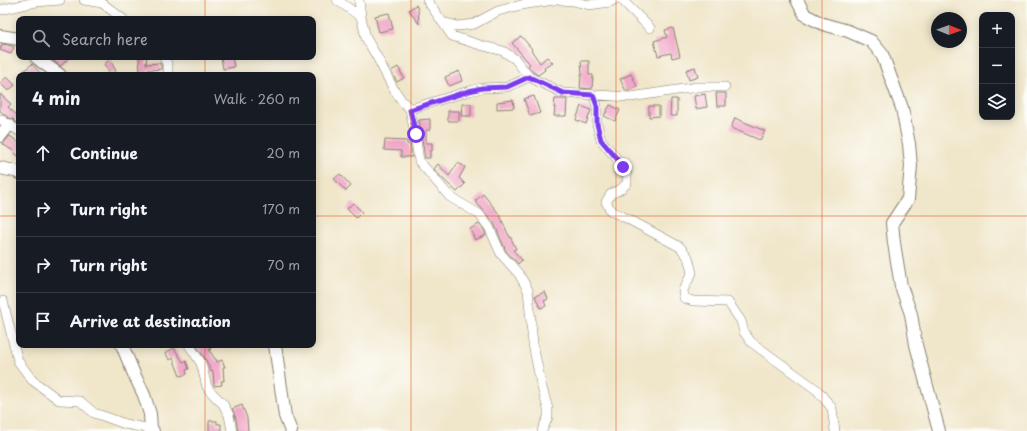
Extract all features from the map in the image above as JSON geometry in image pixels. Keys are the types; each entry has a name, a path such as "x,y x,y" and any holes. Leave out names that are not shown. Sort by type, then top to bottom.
{"street":[{"path":"0,10 36,2 60,0"},
{"path":"84,0 102,3 119,16"},
{"path":"337,0 361,17"},
{"path":"359,0 366,38 393,88 402,102 410,110 416,134 419,161 450,197 479,214 489,227 501,254 519,274 528,290 533,344 548,409 548,417 542,431"},
{"path":"427,0 452,36 502,51 515,59 529,77 563,93 631,97 697,87 724,87"},
{"path":"442,22 458,26 474,24 498,11 521,5 554,0"},
{"path":"561,0 590,6 614,0"},
{"path":"622,0 650,28"},
{"path":"797,0 805,15 823,24 848,31 871,41 882,54 902,108 909,144 911,166 908,199 892,223 894,243 901,286 910,314 916,345 939,431"},
{"path":"0,36 16,39"},
{"path":"40,60 56,72"},
{"path":"165,60 168,66 168,72"},
{"path":"410,110 469,91 482,88 507,87 529,77"},
{"path":"593,95 597,106 597,124 601,140 618,160 627,175 627,183 621,189 611,194 606,202 611,211 680,247 688,257 692,273 683,290 684,298 693,301 728,302 741,321 744,332 751,342 817,390 832,408 835,431"},
{"path":"0,136 9,125"},
{"path":"0,168 16,172"},
{"path":"3,301 18,361 32,380 59,400 80,401 94,413 125,424 152,430 150,414 144,395 123,348"},
{"path":"191,348 202,363 207,387 223,404 229,415 232,431"},
{"path":"275,348 285,416 291,431"}],"building":[{"path":"416,5 418,9 419,24 409,10"},
{"path":"389,13 393,29 379,32 375,16"},
{"path":"673,28 680,56 672,58 671,53 658,56 654,41 667,37 665,30"},
{"path":"521,36 532,49 531,50 540,63 547,57 553,63 544,68 545,70 538,75 528,66 530,64 512,43"},
{"path":"2,44 14,47 11,54 0,50"},
{"path":"52,60 66,60 61,66"},
{"path":"110,60 116,71 109,72 104,64"},
{"path":"139,60 147,60 146,64 160,63 162,69 148,70 148,72 140,72"},
{"path":"222,60 233,60 234,67 223,69"},
{"path":"581,61 589,61 589,75 593,75 592,89 580,88 582,75"},
{"path":"32,64 39,72 25,72 24,71"},
{"path":"398,67 404,78 397,82 391,71"},
{"path":"695,67 698,77 689,80 686,70"},
{"path":"459,71 462,81 449,86 445,77"},
{"path":"631,74 637,86 626,91 620,79"},
{"path":"7,77 15,85 8,91 0,83"},
{"path":"716,93 726,93 726,106 717,106"},
{"path":"0,94 11,104 8,107 16,114 16,122 13,119 9,118 0,111"},
{"path":"705,94 707,107 696,109 694,96"},
{"path":"534,96 540,113 530,116 524,99"},
{"path":"555,99 567,99 566,116 554,116"},
{"path":"671,99 677,99 677,116 670,116"},
{"path":"513,100 514,108 497,109 497,102"},
{"path":"462,104 471,104 471,116 461,116"},
{"path":"610,105 620,110 615,121 604,116"},
{"path":"581,106 591,110 586,124 576,120"},
{"path":"649,106 659,106 659,116 649,117"},
{"path":"448,111 459,111 459,121 448,121"},
{"path":"735,118 765,131 760,140 731,128"},
{"path":"430,119 430,130 426,130 426,143 432,143 432,151 430,151 430,158 425,158 419,120"},
{"path":"10,136 16,141 16,154 11,149 3,144"},
{"path":"385,140 407,141 407,144 410,144 412,157 401,157 401,151 384,150"},
{"path":"458,163 465,167 459,178 465,184 457,192 434,169 438,164 449,176"},
{"path":"340,174 351,186 346,191 334,179"},
{"path":"483,194 499,214 516,249 513,250 522,260 518,264 506,251 494,223 475,201"},
{"path":"353,203 362,212 356,218 347,209"},
{"path":"479,224 486,235 475,240 470,229"},
{"path":"545,292 548,299 544,301 546,306 540,308 535,296"},
{"path":"174,348 183,362 186,361 189,369 186,370 187,374 180,376 173,358 170,360 165,353"},
{"path":"198,348 210,348 209,350 217,362 222,360 225,367 223,367 224,381 221,381 222,385 214,386 213,371 211,372 206,360"},
{"path":"242,405 247,418 248,431 238,431 236,419 232,409"},
{"path":"209,421 217,421 217,424 221,424 221,431 209,431"}],"route":[{"path":"416,134 410,110 469,91 482,88 507,87 529,77 563,93 593,95 597,106 597,124 601,140 623,167"}]}
